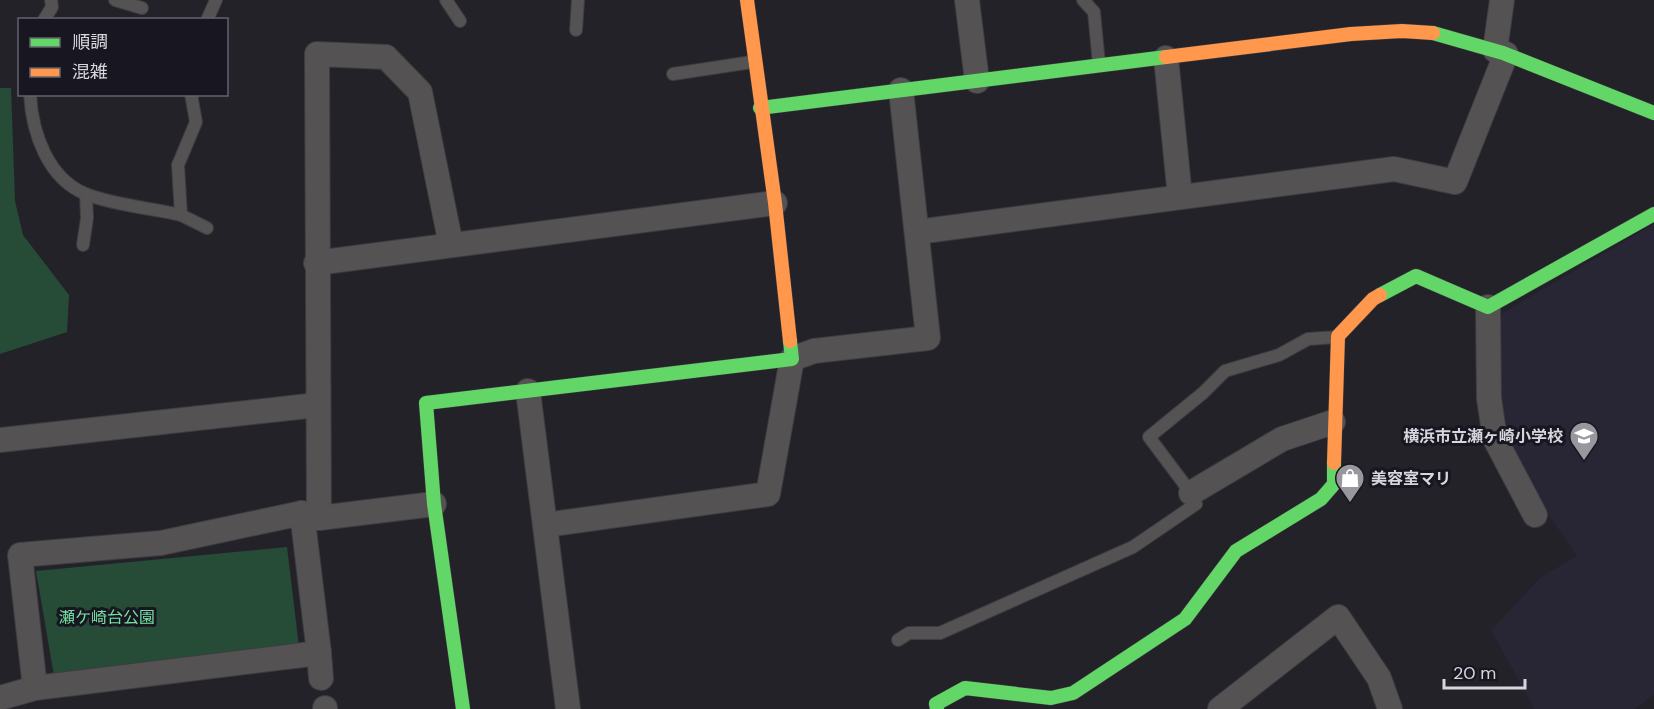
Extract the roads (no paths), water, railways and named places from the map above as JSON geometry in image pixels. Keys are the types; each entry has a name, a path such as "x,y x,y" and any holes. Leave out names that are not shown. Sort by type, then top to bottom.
{"street":[{"path":"545,525 768,494 792,359 775,203 760,108 747,0"},
{"path":"967,0 977,81"},
{"path":"917,232 1394,169 1455,182 1500,52 1502,0"},
{"path":"760,108 1351,34 1403,30 1450,36 1500,52 1654,113"},
{"path":"321,678 311,516 318,405 317,54 386,57 420,92 451,245"},
{"path":"1166,58 1180,198"},
{"path":"463,709 434,504 426,404 792,359 813,351 928,338 901,90"},
{"path":"316,263 775,203"},
{"path":"1488,308 1654,214"},
{"path":"936,706 964,688 1051,698 1073,693 1185,619 1236,551 1321,499 1334,484 1333,422 1338,336 1373,299 1416,276 1488,308"},
{"path":"1488,308 1490,398 1495,439 1536,515"},
{"path":"528,391 568,709"},
{"path":"0,441 318,405"},
{"path":"1191,493 1282,439 1333,422"},
{"path":"35,688 20,555 161,543 311,516 434,504"},
{"path":"1220,709 1338,617 1379,678 1390,709"},
{"path":"0,698 35,688 319,653"}],"lane":[{"path":"45,18 52,7 51,0"},
{"path":"115,0 142,8"},
{"path":"208,18 216,0"},
{"path":"446,0 460,21"},
{"path":"576,30 578,0"},
{"path":"1083,0 1094,12 1100,65"},
{"path":"673,74 754,62"},
{"path":"30,96 43,154 63,179 86,194 181,215 207,228"},
{"path":"181,215 178,165 196,122 191,96"},
{"path":"83,245 87,218 86,194"},
{"path":"898,640 909,633 940,633 1133,547 1196,504 1191,493 1149,437 1203,393 1225,371 1279,355 1308,339 1338,336"},
{"path":"921,709 936,706"}],"place":[{"name":"横浜市立瀬ヶ崎小学校","path":"1584,462"},
{"name":"美容室マリ","path":"1350,504"}],"park label":[{"name":"瀬ケ崎台公園","path":"107,617"}]}
